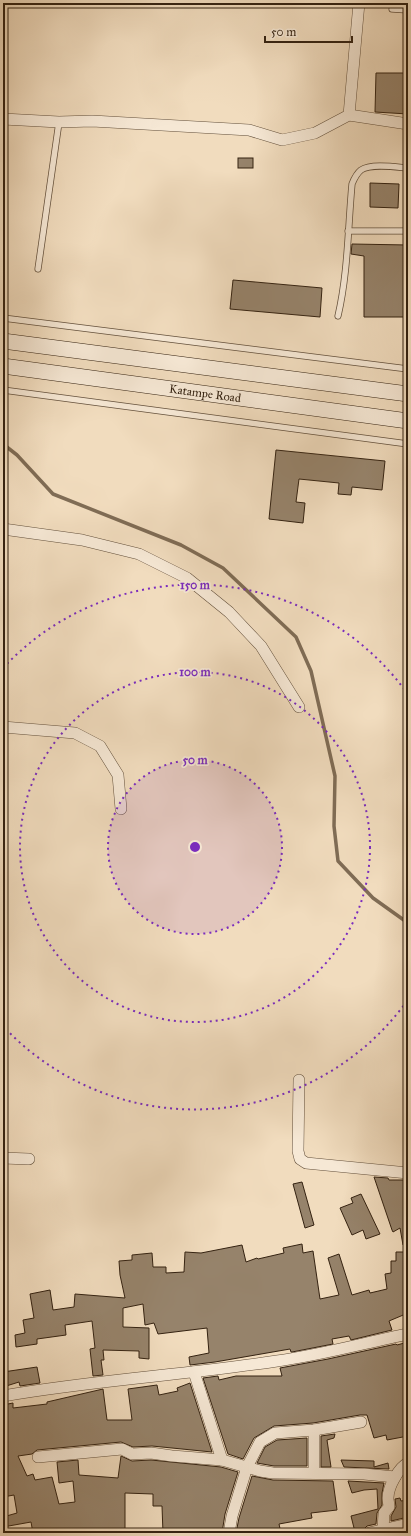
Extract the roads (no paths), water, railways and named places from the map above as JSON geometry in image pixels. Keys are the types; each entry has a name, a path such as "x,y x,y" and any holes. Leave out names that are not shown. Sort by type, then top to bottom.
{"main road":[{"path":"3,341 408,394"},
{"name":"Katampe Road","path":"3,366 401,421 408,426"}],"street":[{"path":"349,115 359,3"},
{"path":"3,119 59,122 92,120 249,130 282,140 315,133 349,115 408,124"},
{"path":"3,529 82,540 139,554 187,578 229,612 261,646 299,707"},
{"path":"3,727 75,733 100,746 118,775 121,809"},
{"path":"299,1080 298,1152 300,1159 306,1163 408,1174"},
{"path":"3,1158 29,1160"},
{"path":"3,1396 116,1380 194,1372 317,1355 408,1334"},
{"path":"194,1372 222,1460"},
{"path":"228,1533 247,1467 260,1442 275,1433 314,1430 361,1422"},
{"path":"314,1430 314,1473"},
{"path":"38,1457 122,1449 132,1454 151,1453 222,1460 273,1472 395,1477"},
{"path":"383,1530 384,1513 390,1507 388,1496 395,1477 403,1465 408,1462"},
{"path":"369,1533 408,1524"}],"lane":[{"path":"392,9 408,10"},
{"path":"38,269 59,122"},
{"path":"338,316 343,290 352,184 360,171 368,167 408,168"},
{"path":"348,231 408,231"},
{"path":"3,318 408,369"},
{"path":"3,390 408,444"}],"waterway":[{"path":"3,444 17,455 53,494 181,545 223,568 296,637 311,671 335,776 334,826 338,861 373,898 408,923"}]}
